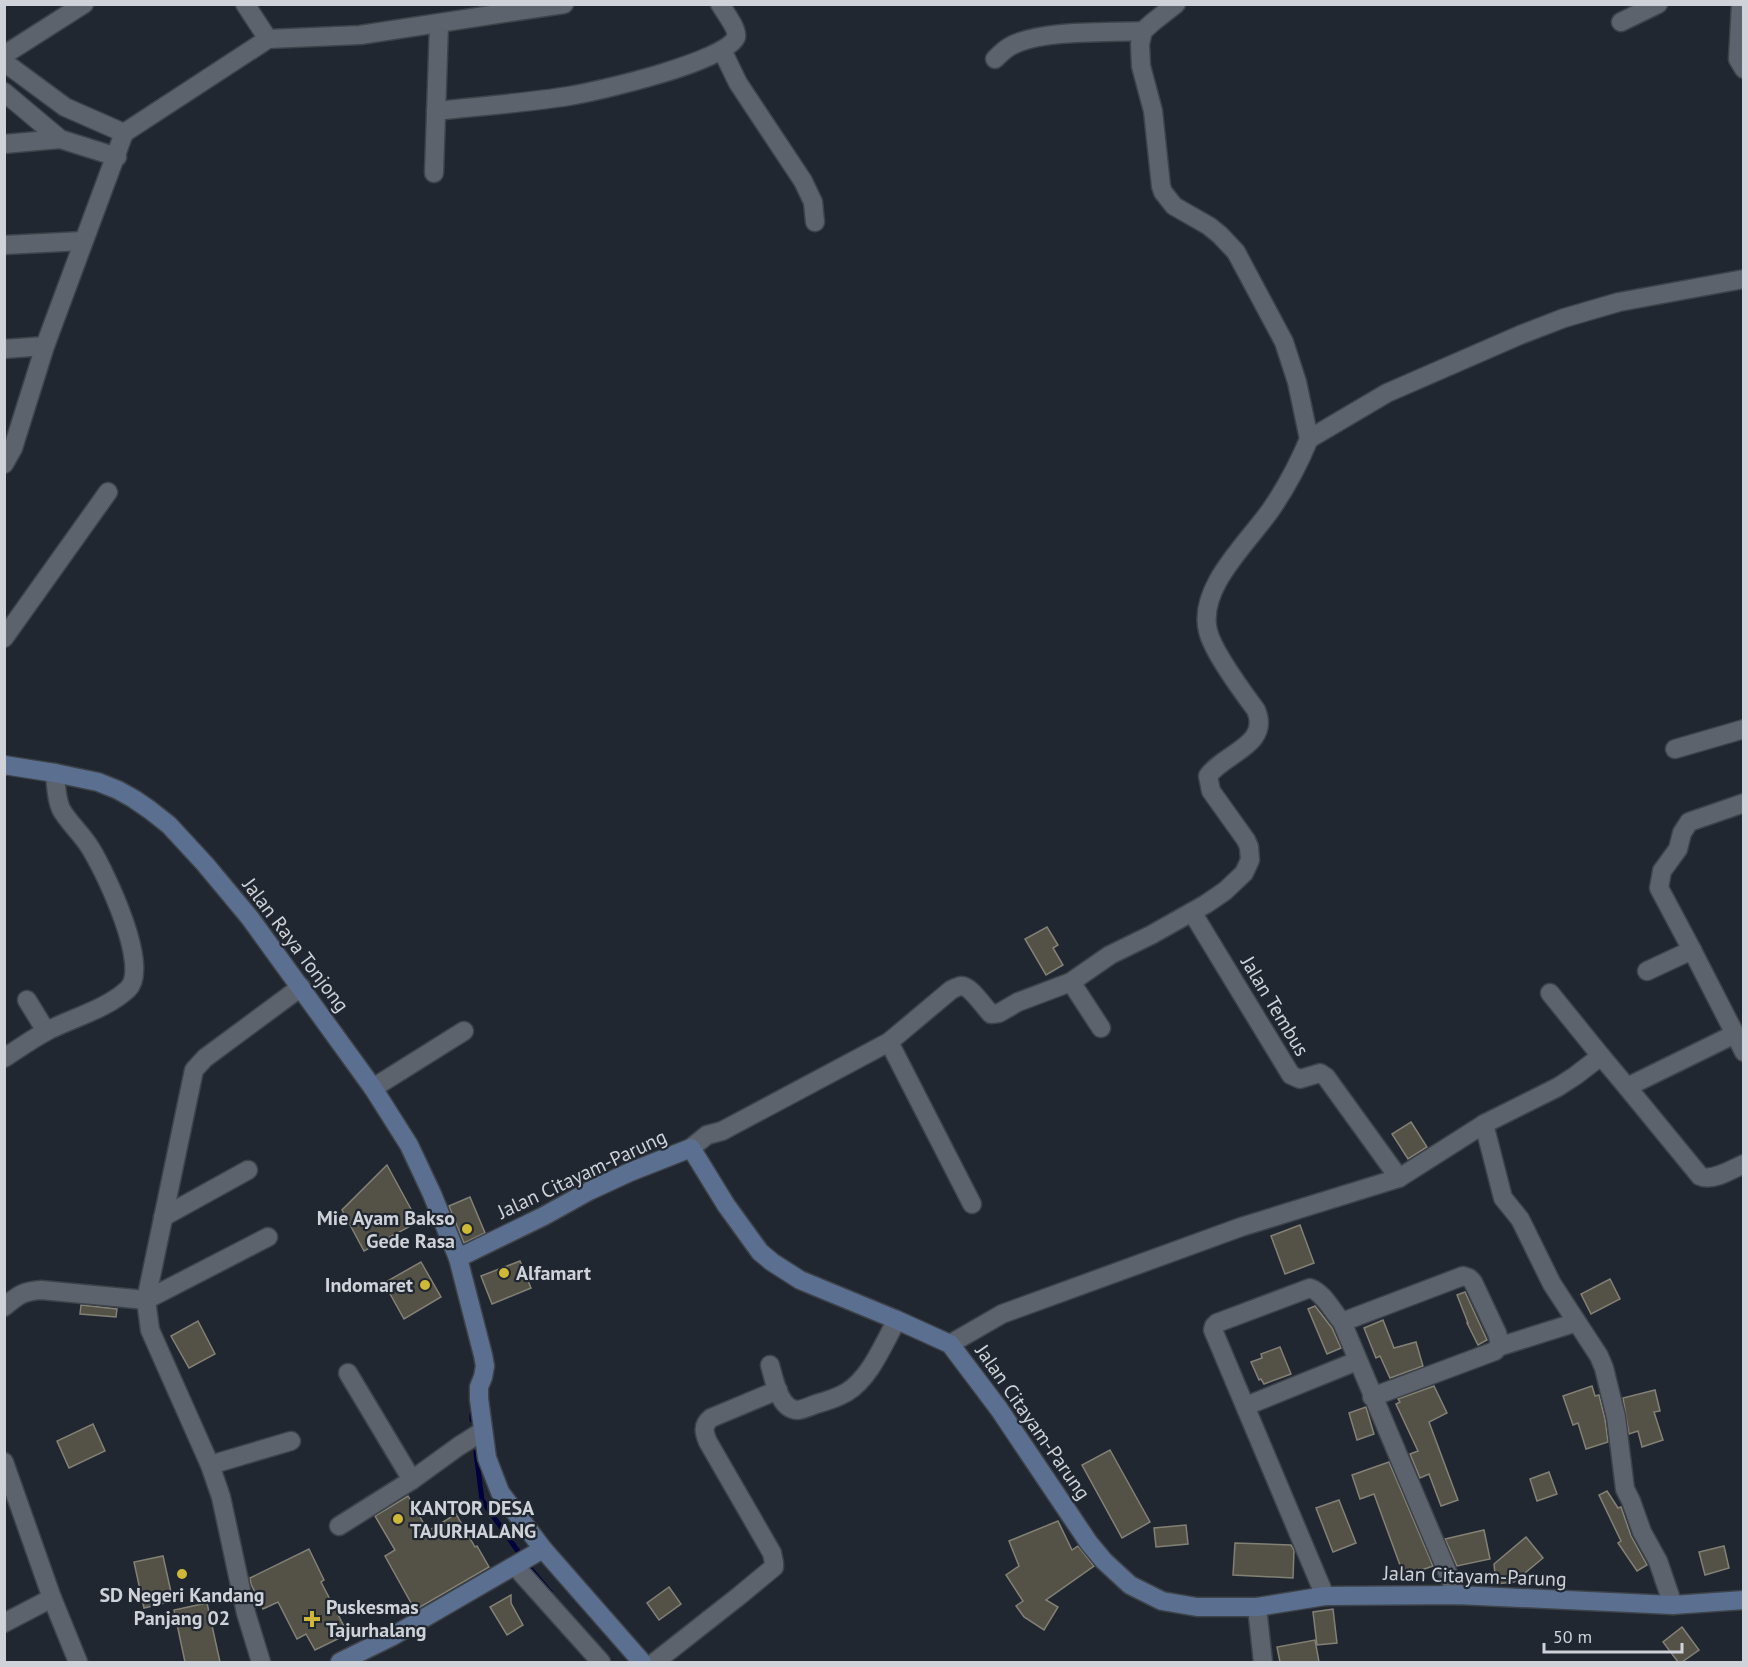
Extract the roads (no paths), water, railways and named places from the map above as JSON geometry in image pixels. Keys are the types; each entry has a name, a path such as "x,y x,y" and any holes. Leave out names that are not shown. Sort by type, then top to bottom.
{"main road":[{"name":"Jalan Raya Tonjong","path":"4,765 55,773 118,790 169,825 205,864 243,909 373,1088 409,1145 458,1258"},
{"name":"Jalan Citayam-Parung","path":"458,1258 589,1191 690,1148 726,1205 760,1252 772,1262 800,1280 950,1344 999,1409 1089,1543 1117,1574 1131,1585 1162,1601 1197,1607 1257,1607 1325,1596 1457,1595 1673,1605 1743,1600"},
{"path":"458,1258 485,1366 479,1387 479,1399 487,1458 527,1558 584,1598 642,1662"},
{"path":"340,1662 393,1636 527,1558"}],"street":[{"path":"4,55 84,4"},
{"path":"245,4 268,39"},
{"path":"7,453 124,133 268,39 360,35 564,4"},
{"path":"436,111 571,96 675,70 722,50 735,39 737,33 720,4"},
{"path":"690,1148 707,1135 722,1131 889,1042 958,986 969,989 988,1011 995,1014 1018,1002 1071,982 1110,955 1192,912 1238,880 1248,867 1250,853 1246,840 1211,791 1208,776 1254,737 1259,723 1256,710 1226,666 1208,633 1206,620 1214,589 1235,555 1271,510 1288,484 1309,438 1297,382 1284,342 1236,252 1209,226 1174,206 1163,192 1159,177 1153,111 1141,66 1140,44 1143,32 1176,4"},
{"path":"1621,22 1658,4"},
{"path":"1741,4 1738,59 1743,69"},
{"path":"434,173 439,24"},
{"path":"995,59 1007,48 1036,37 1078,33 1143,32"},
{"path":"722,50 738,83 803,181 813,202 815,222"},
{"path":"4,62 65,107 124,133"},
{"path":"4,92 60,139 117,157"},
{"path":"4,144 60,139"},
{"path":"4,245 83,241"},
{"path":"1309,438 1354,411 1406,385 1564,318 1619,302 1743,279"},
{"path":"4,349 45,346"},
{"path":"4,638 108,492"},
{"path":"1675,749 1743,729"},
{"path":"4,1058 46,1031 108,1002 128,989 134,978 130,940 122,914 91,848 62,810 57,798 55,773"},
{"path":"1743,803 1689,822 1682,833 1674,856 1662,871 1659,888 1743,1052"},
{"name":"Jalan Tembus","path":"1192,912 1291,1075 1300,1079 1320,1073 1326,1077 1399,1178"},
{"path":"1647,971 1692,950"},
{"path":"1071,982 1101,1028"},
{"path":"261,1662 246,1613 228,1521 210,1465 150,1330 146,1300 194,1070 205,1058 301,987"},
{"path":"1550,993 1700,1176 1714,1177 1743,1164"},
{"path":"27,1000 46,1031"},
{"path":"373,1088 464,1031"},
{"path":"1627,1088 1735,1034"},
{"path":"889,1042 972,1204"},
{"path":"950,1344 1002,1314 1241,1227 1399,1178 1484,1124 1558,1087 1601,1056"},
{"path":"1484,1124 1503,1198 1520,1219 1552,1284 1594,1348 1604,1368 1617,1417 1625,1489 1642,1532 1658,1562 1673,1605"},
{"path":"163,1217 248,1170"},
{"path":"4,1307 15,1297 27,1291 41,1290 146,1300 268,1237"},
{"path":"1342,1322 1463,1276 1473,1282 1497,1333 1500,1342 1495,1351 1372,1397"},
{"path":"1325,1596 1213,1330 1217,1323 1310,1288 1319,1294 1342,1322 1457,1595"},
{"path":"770,1365 782,1401 791,1408 798,1410 825,1402 848,1391 867,1373 897,1320"},
{"path":"1498,1347 1571,1324"},
{"path":"1246,1406 1357,1361"},
{"path":"348,1373 412,1480"},
{"path":"655,1662 774,1567 772,1552 708,1442 704,1428 706,1422 711,1418 778,1390"},
{"path":"339,1526 412,1480 483,1431"},
{"path":"210,1465 291,1441"},
{"path":"4,1462 52,1598 78,1662"},
{"path":"527,1558 601,1662"},
{"path":"4,1623 52,1598"},
{"path":"1257,1607 1263,1662"}],"waterway":[{"path":"472,1414 472,1420"},
{"path":"476,1452 482,1500 529,1567 550,1592"}],"place":[{"name":"Mie Ayam Bakso Gede Rasa","path":"467,1229"},
{"name":"Alfamart","path":"504,1273"},
{"name":"Indomaret","path":"425,1285"},
{"name":"KANTOR DESA TAJURHALANG","path":"398,1519"},
{"name":"SD Negeri Kandang Panjang 02","path":"182,1574"},
{"name":"Puskesmas Tajurhalang","path":"312,1619"}]}
